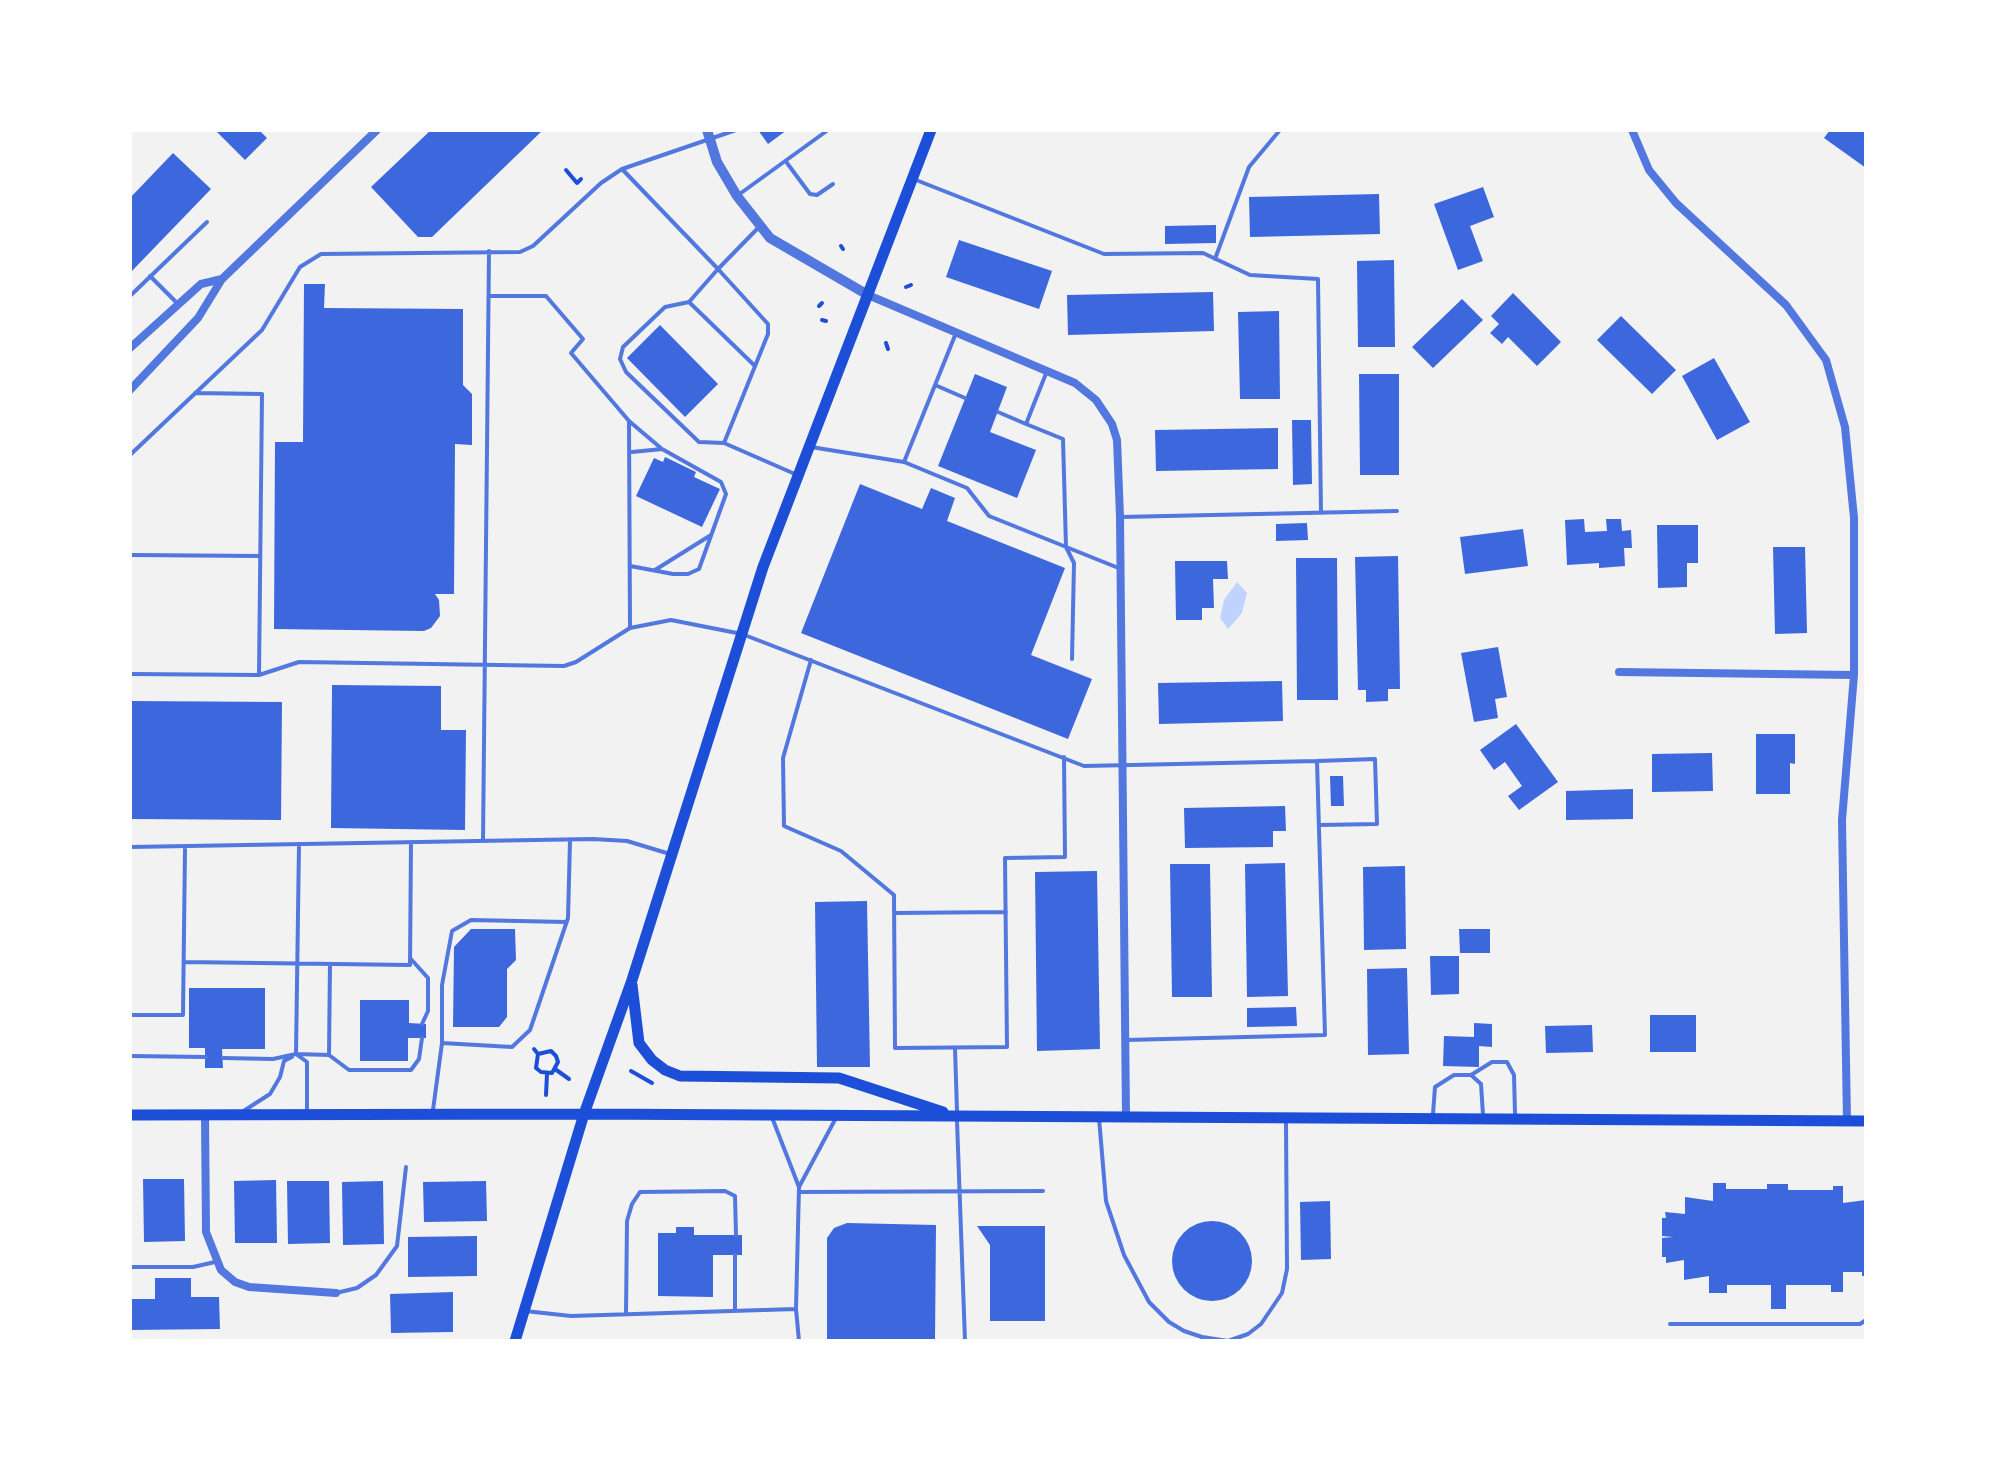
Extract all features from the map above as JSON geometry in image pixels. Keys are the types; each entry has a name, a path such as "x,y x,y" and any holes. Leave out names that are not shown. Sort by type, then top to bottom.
{"main road":[{"path":"515,1341 584,1114 632,980 742,634 798,476 931,130"},
{"path":"632,980 639,1043 665,1070 680,1076 840,1078 956,1116"},
{"path":"130,1115 1866,1122"}],"street":[{"path":"130,390 198,318 222,279 377,130"},
{"path":"1632,130 1649,170 1676,203 1786,305 1826,360 1844,427 1854,518 1854,675 1842,820 1847,1121"},
{"path":"708,135 717,162 737,196 770,238 868,296 1088,392 1106,411 1117,440 1120,517 1126,1118"},
{"path":"130,348 202,284 222,279"},
{"path":"1619,672 1854,675"},
{"path":"205,1114 206,1232 215,1262 235,1282 249,1287 336,1293"}],"lane":[{"path":"130,455 262,330 300,267 321,254 520,252 533,246 600,183 622,169 708,135 736,130"},
{"path":"737,196 828,130"},
{"path":"1214,259 1249,167 1280,130"},
{"path":"786,161 810,194 817,195 833,184"},
{"path":"622,169 768,324 768,334 724,442"},
{"path":"912,178 1104,254 1203,254 1250,275 1318,279 1321,513"},
{"path":"130,296 207,222"},
{"path":"760,226 689,302 665,307 623,347 620,359 626,372 699,442 724,442 798,476"},
{"path":"483,841 489,252"},
{"path":"150,276 178,304"},
{"path":"489,296 546,296 583,339 571,353 629,422 662,449 726,488 699,569 673,574 630,566"},
{"path":"689,302 755,366"},
{"path":"904,462 956,333"},
{"path":"1026,424 1046,371"},
{"path":"935,385 965,398"},
{"path":"194,393 262,394 259,675"},
{"path":"998,412 1064,439 1066,547 1074,563 1072,659"},
{"path":"629,422 630,628"},
{"path":"809,447 904,462 966,488 989,516 1121,569"},
{"path":"630,452 662,449"},
{"path":"1120,517 1397,511"},
{"path":"655,570 712,534"},
{"path":"130,555 261,556"},
{"path":"130,674 259,675 299,662 564,666 630,628 671,620 742,634 1084,766 1374,759 1377,824 1319,825"},
{"path":"811,660 783,758 784,826 841,851 894,896 895,1048 1007,1047 1005,858 1065,858 1064,757"},
{"path":"1126,1040 1325,1034 1317,761"},
{"path":"130,847 570,840 627,841 670,854"},
{"path":"442,1043 512,1047 530,1030 566,922 570,840"},
{"path":"184,962 410,964 411,842"},
{"path":"296,1054 299,844"},
{"path":"130,1014 183,1015 185,846"},
{"path":"894,913 1006,912"},
{"path":"432,1115 442,1043 442,985 449,938 456,927 470,920 566,922"},
{"path":"410,958 428,978 428,1011 422,1024"},
{"path":"329,1054 330,964"},
{"path":"223,1058 329,1054 349,1070 410,1070 419,1059 422,1038"},
{"path":"956,1048 965,1341"},
{"path":"238,1115 270,1094 284,1061 296,1054"},
{"path":"296,1054 307,1062 306,1115"},
{"path":"130,1056 206,1058"},
{"path":"1433,1119 1434,1087 1454,1074 1471,1075 1492,1062 1507,1062 1514,1074 1515,1119"},
{"path":"1471,1075 1481,1084 1483,1119"},
{"path":"772,1115 799,1190 799,1341"},
{"path":"799,1190 837,1116"},
{"path":"1098,1117 1106,1200 1124,1255 1149,1302 1168,1322 1184,1330 1202,1338 1228,1341 1261,1324 1282,1293 1287,1252 1286,1118"},
{"path":"336,1293 357,1288 376,1274 397,1246 406,1167"},
{"path":"799,1190 1043,1191"},
{"path":"626,1314 627,1222 640,1192 725,1191 735,1196 736,1235"},
{"path":"735,1311 736,1256"},
{"path":"130,1266 194,1267 215,1262"},
{"path":"525,1311 571,1316 796,1309"},
{"path":"1670,1324 1860,1324 1866,1320"}],"path":[{"path":"566,170 578,182 581,179"},
{"path":"547,1074 536,1068 536,1052 551,1051 556,1056 556,1069"},
{"path":"547,1074 556,1069"},
{"path":"556,1069 569,1078"},
{"path":"631,1070 652,1083"},
{"path":"546,1094 547,1074"},
{"path":"650,1092 654,1076"}],"water":[{"path":"1237,582 1247,593 1242,613 1228,629 1220,618 1224,600"}],"building":[{"path":"215,130 259,130 267,138 245,160"},
{"path":"431,130 543,130 432,237 418,237 371,187"},
{"path":"758,130 787,130 768,144"},
{"path":"1830,130 1866,130 1866,168 1824,138"},
{"path":"173,153 211,189 130,273 130,198"},
{"path":"1483,187 1494,217 1470,226 1483,261 1458,270 1434,204"},
{"path":"1379,194 1380,234 1250,237 1249,197"},
{"path":"1216,225 1216,243 1165,244 1165,226"},
{"path":"959,240 1052,271 1039,309 946,277"},
{"path":"1394,260 1395,347 1358,347 1357,261"},
{"path":"304,284 325,284 324,308 463,309 463,385 472,394 472,445 455,444 454,594 435,594 440,616 424,631 274,629 275,442 303,442"},
{"path":"1213,292 1214,331 1068,335 1067,295"},
{"path":"1513,293 1561,342 1537,366 1508,337 1502,344 1490,333 1499,324 1491,316"},
{"path":"1462,299 1483,320 1433,368 1412,347"},
{"path":"1279,311 1280,399 1240,399 1238,312"},
{"path":"1621,316 1676,370 1652,394 1597,340"},
{"path":"660,325 718,384 685,417 627,358"},
{"path":"1714,358 1750,422 1717,440 1682,376"},
{"path":"975,374 1007,387 990,432 1036,450 1017,498 938,466"},
{"path":"1359,374 1399,374 1399,475 1360,475"},
{"path":"1292,420 1311,420 1312,484 1293,485"},
{"path":"1278,428 1278,469 1156,471 1155,430"},
{"path":"665,457 720,489 702,527 636,496 654,458 663,462"},
{"path":"860,484 922,509 931,488 955,498 947,521 1065,568 1031,655 1092,679 1068,739 801,633"},
{"path":"1584,519 1585,532 1607,531 1606,519 1621,519 1622,531 1631,530 1632,548 1624,548 1625,566 1567,565 1565,520"},
{"path":"1307,523 1308,540 1276,541 1276,524"},
{"path":"1657,525 1698,525 1698,563 1687,563 1687,587 1658,588"},
{"path":"1523,529 1528,566 1465,574 1460,537"},
{"path":"1773,547 1805,547 1807,633 1775,634"},
{"path":"1398,556 1400,689 1388,689 1388,701 1366,702 1366,690 1358,690 1355,557"},
{"path":"1296,558 1337,558 1338,700 1297,700"},
{"path":"1175,561 1227,561 1228,579 1213,579 1214,608 1202,608 1202,620 1176,620"},
{"path":"1498,647 1507,697 1495,699 1498,718 1474,722 1461,653"},
{"path":"1282,681 1283,721 1159,724 1158,683"},
{"path":"332,685 441,686 441,730 466,730 465,830 331,828"},
{"path":"130,701 282,702 281,820 130,819"},
{"path":"1516,724 1558,782 1519,810 1508,796 1522,786 1505,762 1494,770 1480,750"},
{"path":"1756,734 1795,734 1790,794 1756,794"},
{"path":"1712,753 1713,791 1652,792 1652,754"},
{"path":"1330,776 1343,776 1344,806 1331,806"},
{"path":"1633,789 1633,819 1566,820 1566,791"},
{"path":"1285,806 1286,831 1273,831 1273,847 1185,848 1184,808"},
{"path":"1285,863 1288,996 1247,997 1245,864"},
{"path":"1170,864 1210,864 1212,997 1172,997"},
{"path":"1405,866 1406,949 1364,950 1363,867"},
{"path":"1097,871 1100,1049 1037,1051 1035,872"},
{"path":"867,901 870,1067 817,1067 815,902"},
{"path":"471,929 515,929 516,960 507,969 507,1017 499,1027 453,1027 454,947"},
{"path":"1459,929 1490,929 1490,953 1460,953"},
{"path":"1430,956 1459,956 1459,994 1431,995"},
{"path":"1407,968 1409,1054 1368,1055 1367,969"},
{"path":"189,988 265,988 265,1049 222,1049 223,1068 205,1068 205,1048 189,1048"},
{"path":"360,1000 409,1000 409,1023 426,1024 426,1038 408,1038 408,1061 360,1061"},
{"path":"1296,1007 1297,1026 1247,1027 1247,1008"},
{"path":"1650,1015 1696,1015 1696,1052 1650,1052"},
{"path":"1474,1023 1492,1024 1492,1047 1479,1046 1479,1067 1443,1066 1444,1036 1474,1037"},
{"path":"1592,1025 1593,1052 1546,1053 1545,1026"},
{"path":"143,1179 184,1179 185,1241 144,1242"},
{"path":"276,1180 277,1243 235,1243 234,1181"},
{"path":"287,1181 329,1181 330,1243 288,1244"},
{"path":"383,1181 384,1244 343,1245 342,1182"},
{"path":"486,1181 487,1221 424,1222 423,1182"},
{"path":"1713,1183 1726,1183 1726,1189 1767,1189 1767,1184 1788,1184 1788,1190 1833,1190 1833,1186 1843,1186 1843,1203 1866,1200 1866,1276 1862,1272 1843,1272 1843,1292 1831,1292 1831,1285 1786,1285 1786,1309 1771,1309 1771,1285 1727,1285 1727,1293 1709,1293 1709,1276 1684,1280 1684,1260 1666,1263 1666,1257 1662,1257 1662,1238 1673,1237 1662,1236 1662,1218 1666,1218 1665,1212 1685,1214 1685,1197 1713,1201"},
{"path":"1330,1201 1331,1259 1301,1260 1300,1202"},
{"path":"1212,1221 1227,1224 1240,1233 1249,1246 1249,1276 1240,1289 1227,1298 1212,1301 1197,1298 1184,1289 1175,1276 1172,1261 1175,1246 1184,1233 1197,1224"},
{"path":"847,1223 936,1225 935,1341 827,1341 827,1238 834,1228"},
{"path":"977,1226 1045,1226 1045,1321 990,1321 990,1245"},
{"path":"676,1227 694,1227 694,1235 742,1235 742,1255 713,1255 713,1297 658,1296 658,1233 676,1233"},
{"path":"477,1236 477,1276 408,1277 408,1237"},
{"path":"155,1278 191,1278 191,1297 219,1297 220,1329 130,1330 130,1299 155,1299"},
{"path":"453,1292 453,1332 391,1333 390,1294"}]}
